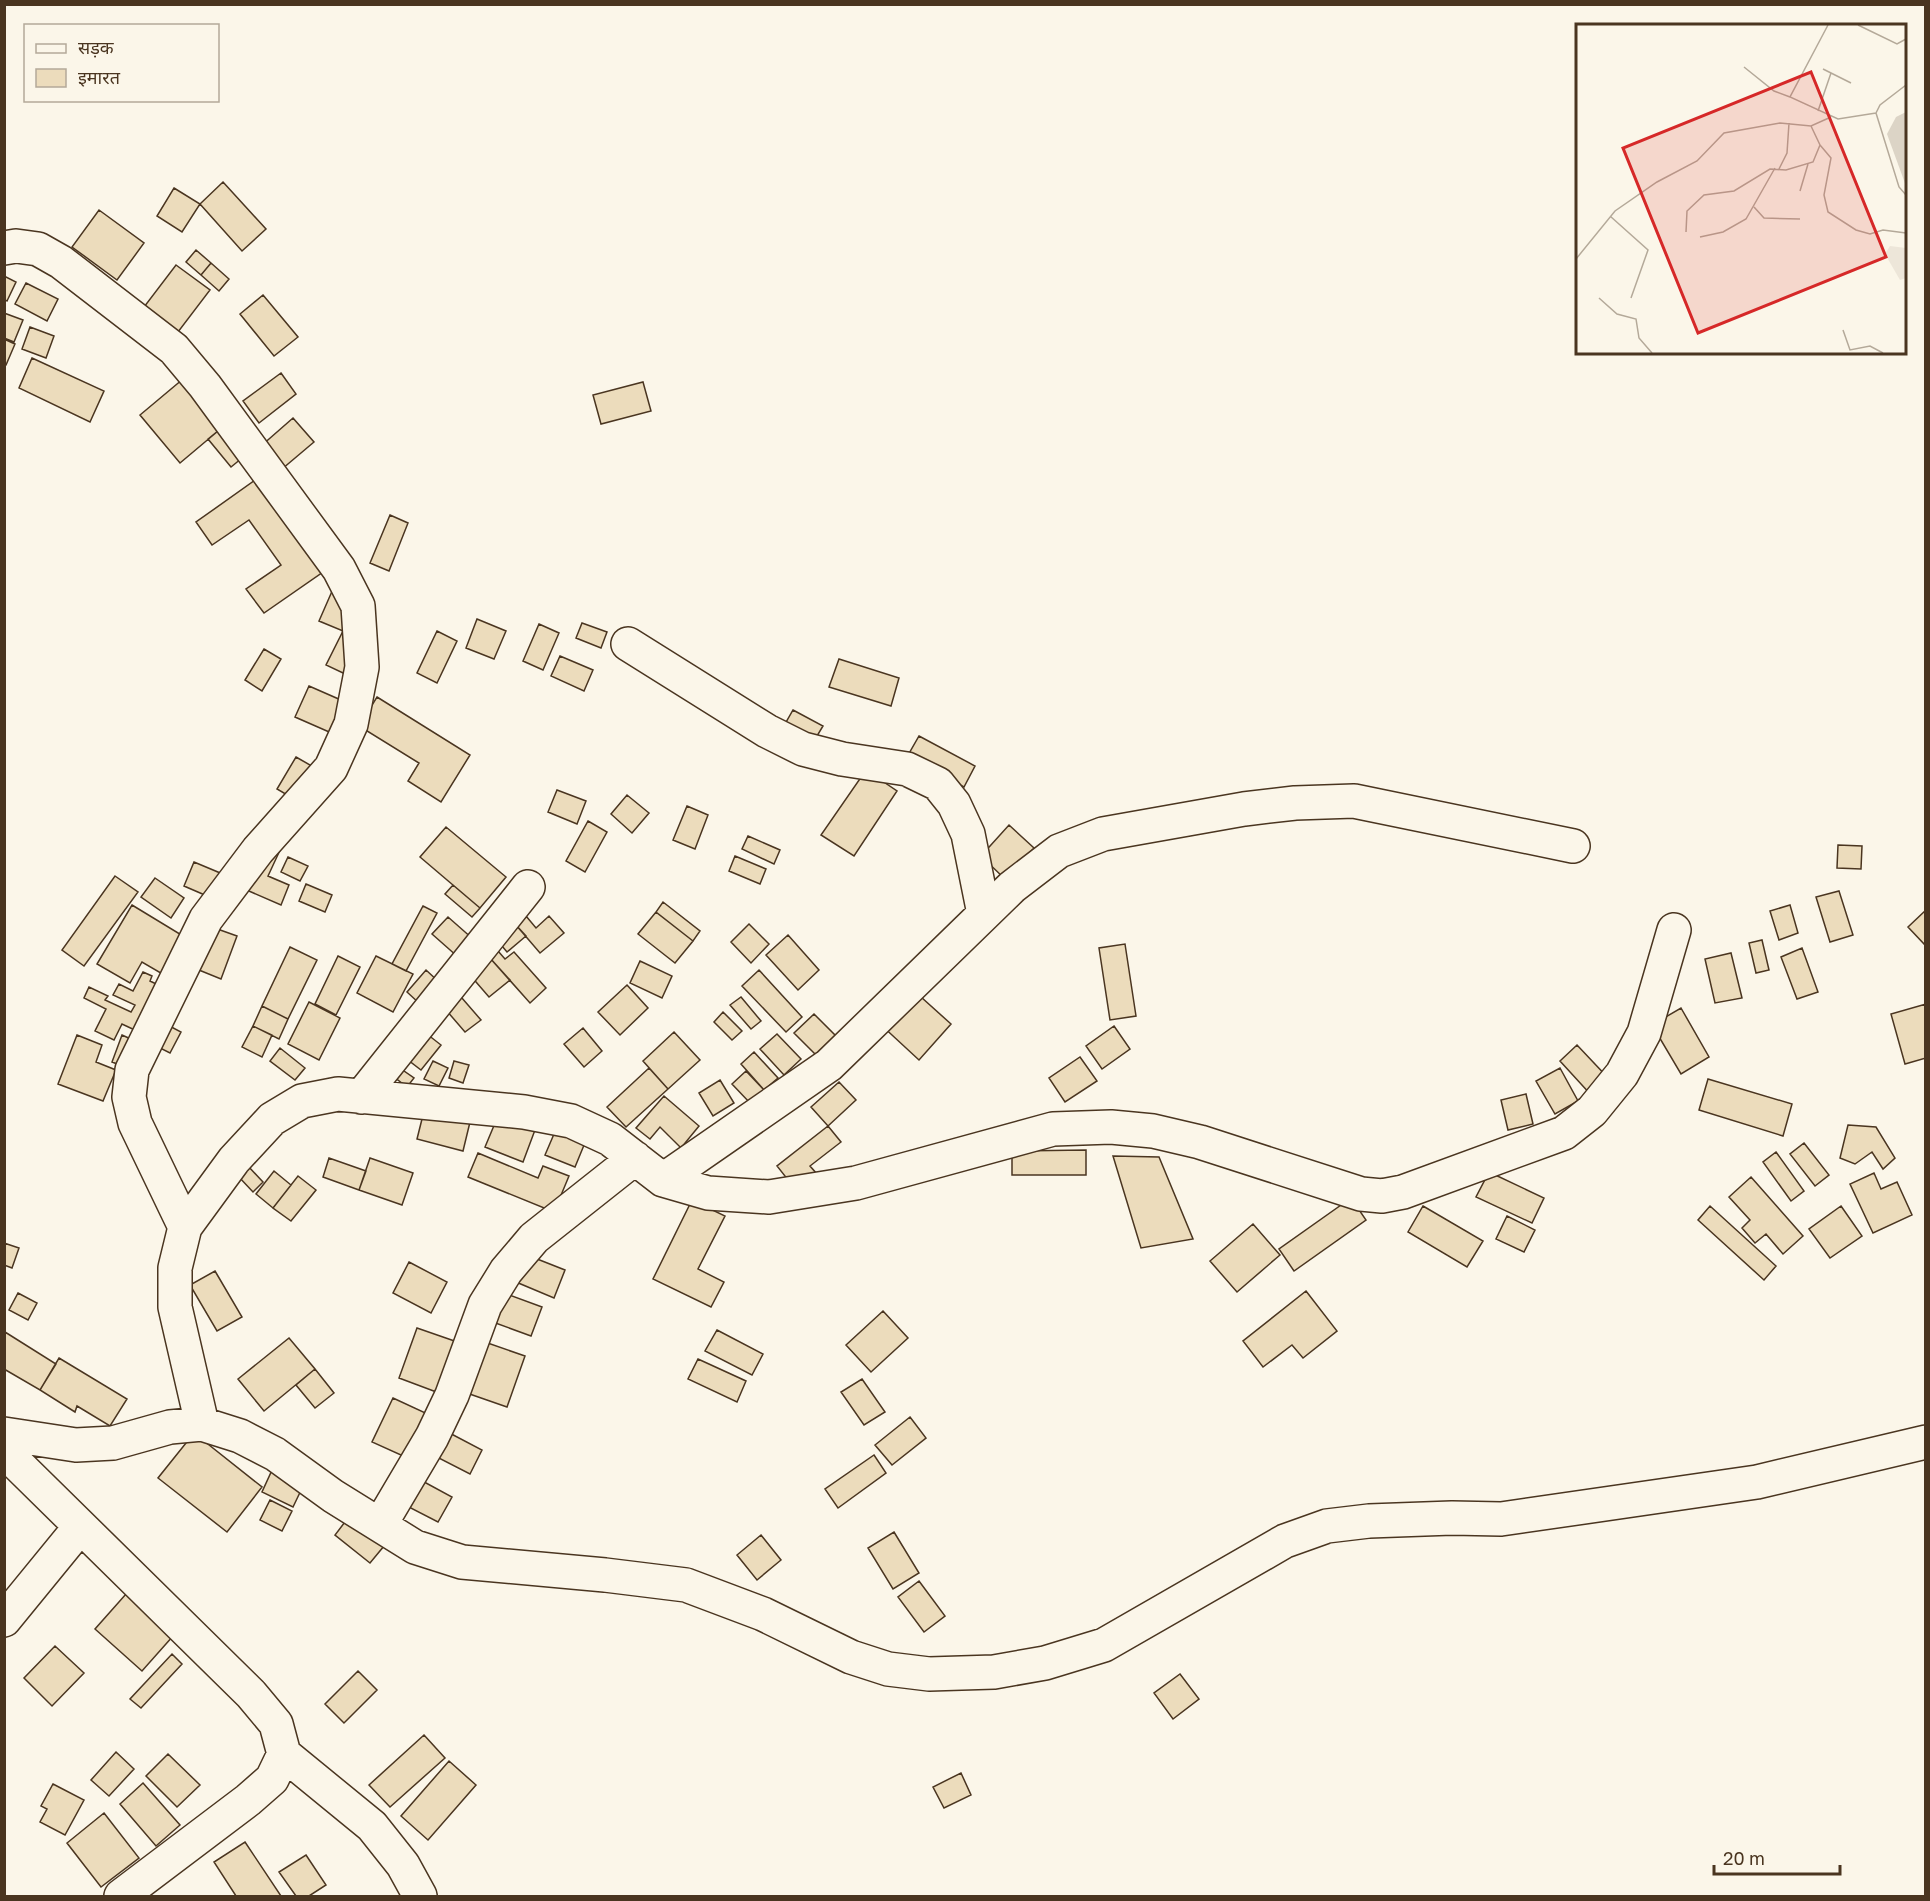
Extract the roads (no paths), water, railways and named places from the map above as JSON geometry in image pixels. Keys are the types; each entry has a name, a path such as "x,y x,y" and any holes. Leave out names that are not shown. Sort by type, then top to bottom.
{"street":[{"path":"4,248 16,246 38,249 61,262 174,349 205,386 339,569 358,606 363,667 351,724 331,768 258,850 206,919 132,1070 129,1097 135,1123 185,1227"},
{"path":"628,644 767,730 803,749 842,759 907,769 938,784 954,804 968,834 984,914"},
{"path":"663,1180 829,1065 1012,887 1059,851 1103,834 1244,809 1295,803 1354,801 1573,846"},
{"path":"361,1097 528,887"},
{"path":"202,1424 175,1306 175,1268 185,1227 234,1160 273,1119 302,1101 338,1094 524,1112 571,1121 610,1139 663,1180 708,1193 769,1197 856,1183 1053,1129 1111,1127 1153,1131 1200,1142 1361,1194 1382,1196 1404,1192 1564,1133 1592,1111 1622,1074 1644,1033 1674,930"},
{"path":"380,1525 432,1437 452,1395 485,1305 506,1271 534,1238 634,1158"},
{"path":"4,1434 76,1445 113,1443 170,1427 202,1424 240,1436 274,1454 333,1496 415,1547 462,1562 686,1585 763,1614 852,1657 888,1669 929,1674 994,1672 1045,1662 1104,1645 1285,1541 1327,1526 1369,1521 1501,1519 1757,1482 1926,1442"},
{"path":"4,1451 251,1694 276,1724 284,1754 372,1826 403,1865 420,1896"},
{"path":"4,1620 80,1527"},
{"path":"121,1896 248,1800 272,1779 284,1754"}]}
